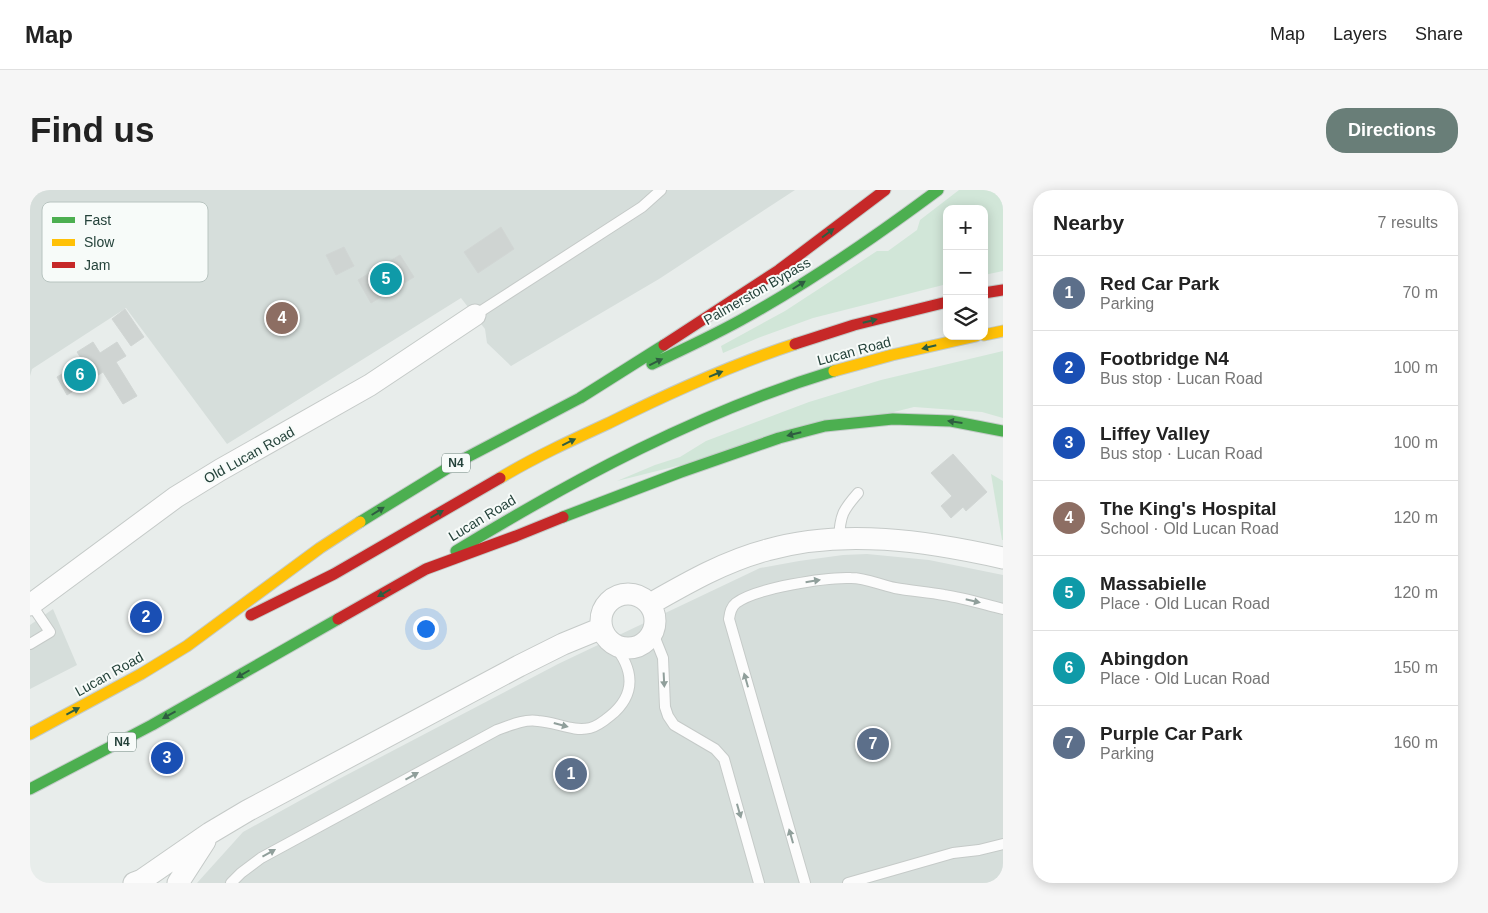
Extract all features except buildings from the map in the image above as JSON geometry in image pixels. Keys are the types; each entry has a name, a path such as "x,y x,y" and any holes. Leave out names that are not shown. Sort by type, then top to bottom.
{"main road":[{"path":"580,398 779,270 884,190"},
{"name":"Palmerston Bypass","path":"580,398 740,320 800,285 873,238 938,190"},
{"path":"988,292 1003,290"},
{"path":"187,646 334,574 525,463 668,394 770,352 854,325 943,303"},
{"path":"988,334 1003,331"},
{"name":"Lucan Road","path":"30,789 160,720 426,569 526,509 628,454 755,397 822,375 960,340"},
{"name":"Lucan Road","path":"30,734 133,678 187,646 325,544 396,499 487,446 580,398"},
{"path":"426,569 681,472 779,438 825,426 893,419 951,421 1003,431"}],"street":[{"name":"Old Lucan Road","path":"30,604 176,497 370,385 475,315"},
{"path":"650,604 691,580 750,555 768,549 839,539 912,542 1003,558"},
{"path":"625,594 634,594 650,604 656,618 653,633 643,645 628,649 607,636 601,619 603,610 608,602 625,594"},
{"path":"134,883 142,880 247,810 519,666 563,644 607,636"},
{"path":"178,883 210,833"}],"lane":[{"path":"475,315 642,207 661,190"},
{"path":"839,539 840,522 846,507 858,493"},
{"path":"805,883 729,619 730,609 744,598 777,588 812,581 850,578 860,578 907,590 944,595 1003,609"},
{"path":"30,604 50,632 30,644"},
{"path":"653,633 663,658 665,707 668,716 674,725 715,749 724,759 759,883"},
{"path":"231,883 261,858 498,730 522,721 537,720 575,729 598,725 622,705 630,687 629,675 623,656 607,636"},
{"path":"848,883 953,853 979,850 1003,844"}],"shaded area":[{"path":"30,190 795,190 659,279 511,366 487,343 485,329 461,298 227,444 126,308 32,369 30,376"},
{"path":"867,554 929,560 1003,575 1003,883 197,883 243,832 337,780 558,664 760,568 843,555"},
{"path":"53,609 77,665 30,689 30,625"}],"green space":[{"path":"959,190 1003,190 1003,271 988,274 988,205 943,205 943,285 813,318 723,353 721,346 785,311 877,251 888,251 917,230 920,220"},
{"path":"1003,351 1003,418 982,412 914,407 617,481 680,457 706,441 809,402 881,380"},
{"path":"991,474 1003,481 1003,540 1002,540"}],"traffic: fast":[{"path":"652,364 730,326 817,275 938,190"},
{"path":"360,522 456,463 580,398 664,345"},
{"path":"456,551 547,498 639,449 735,406 834,371"},
{"path":"563,517 681,472 779,438 825,426 893,419 951,421 1003,431"},
{"path":"30,789 152,725 338,619"}],"traffic: slow":[{"path":"988,334 1003,331"},
{"path":"834,371 958,340"},
{"path":"500,478 554,449 677,390 747,361 795,344"},
{"path":"30,734 141,674 187,646 320,548 360,522"}],"traffic: jam":[{"path":"664,345 779,270 885,190"},
{"path":"988,292 1003,290"},
{"path":"795,344 854,325 943,303"},
{"path":"251,615 334,574 500,478"},
{"path":"338,619 426,569 563,517"}],"place":[{"name":"Massabielle","path":"386,279"},
{"name":"The King's Hospital","path":"282,318"},
{"name":"Abingdon","path":"80,375"},
{"name":"Footbridge N4","path":"146,617"},
{"name":"Purple Car Park","path":"873,744"},
{"name":"Liffey Valley","path":"167,758"},
{"name":"Red Car Park","path":"571,774"}]}
